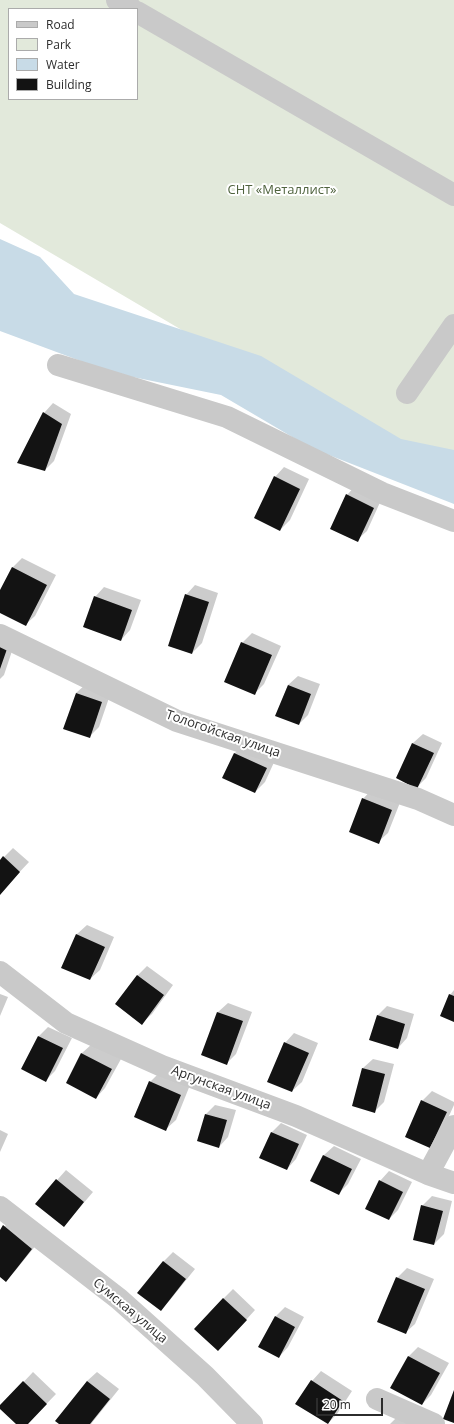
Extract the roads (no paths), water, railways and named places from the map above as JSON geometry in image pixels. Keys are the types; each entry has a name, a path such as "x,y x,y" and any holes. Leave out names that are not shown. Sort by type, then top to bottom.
{"street":[{"path":"117,0 130,8"},
{"path":"138,13 454,194"},
{"path":"407,393 454,325"},
{"path":"58,365 227,417 382,493 454,521"},
{"name":"Тологойская улица","path":"0,635 177,721 418,799 454,815"},
{"name":"Аргунская улица","path":"0,972 66,1023 162,1066 296,1116 454,1184"},
{"path":"428,1174 454,1126"},
{"name":"Сумская улица","path":"0,1207 119,1299 205,1376 252,1424"},
{"path":"377,1399 434,1424"}],"water":[{"path":"0,239 40,257 74,294 261,356 401,439 454,450 454,504 311,448 221,395 113,373 0,331"}],"park label":[{"name":"СНТ «Металлист»","path":"282,190"}]}
